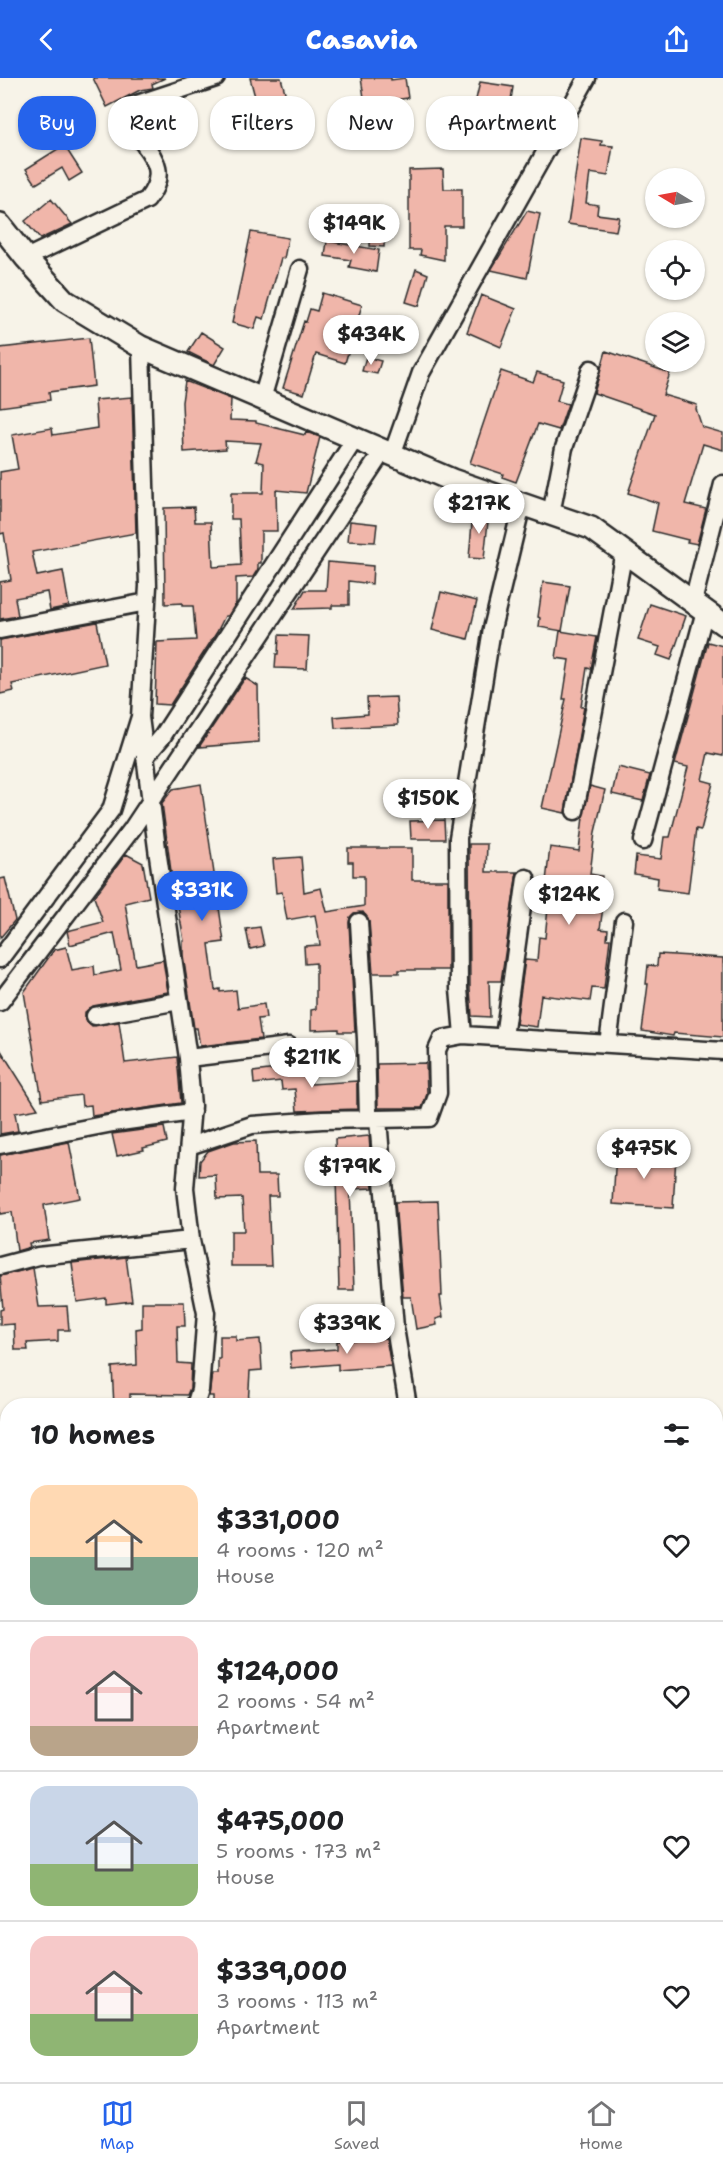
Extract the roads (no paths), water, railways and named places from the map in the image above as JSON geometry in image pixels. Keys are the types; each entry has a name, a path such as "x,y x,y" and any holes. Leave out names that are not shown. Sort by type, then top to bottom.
{"street":[{"path":"26,258 147,200 158,181 158,166 133,126 130,115 134,105 214,78"},
{"path":"0,1002 132,829 150,799 388,453 421,373 587,78"},
{"path":"0,225 65,301 141,347 452,480 591,528 723,624"},
{"path":"262,399 300,268"},
{"path":"141,347 148,586 140,717 188,1058 192,1112 185,1188 191,1240 206,1313 198,1398"},
{"path":"551,514 564,448 591,369"},
{"path":"145,757 162,737 355,439"},
{"path":"643,841 699,606 723,484"},
{"path":"463,1035 459,989 458,838 492,628 522,504"},
{"path":"575,811 624,551"},
{"path":"0,630 147,603"},
{"path":"0,958 111,810 140,717"},
{"path":"504,1037 526,878"},
{"path":"608,1044 624,921"},
{"path":"359,922 373,1119 395,1328 407,1398"},
{"path":"95,1016 179,1001"},
{"path":"189,1146 252,1125 322,1120 429,1118 438,1093 437,1050 442,1039 463,1035 723,1051"},
{"path":"188,1058 289,1046"},
{"path":"0,1145 192,1112"},
{"path":"0,1266 38,1256 191,1240"}]}
